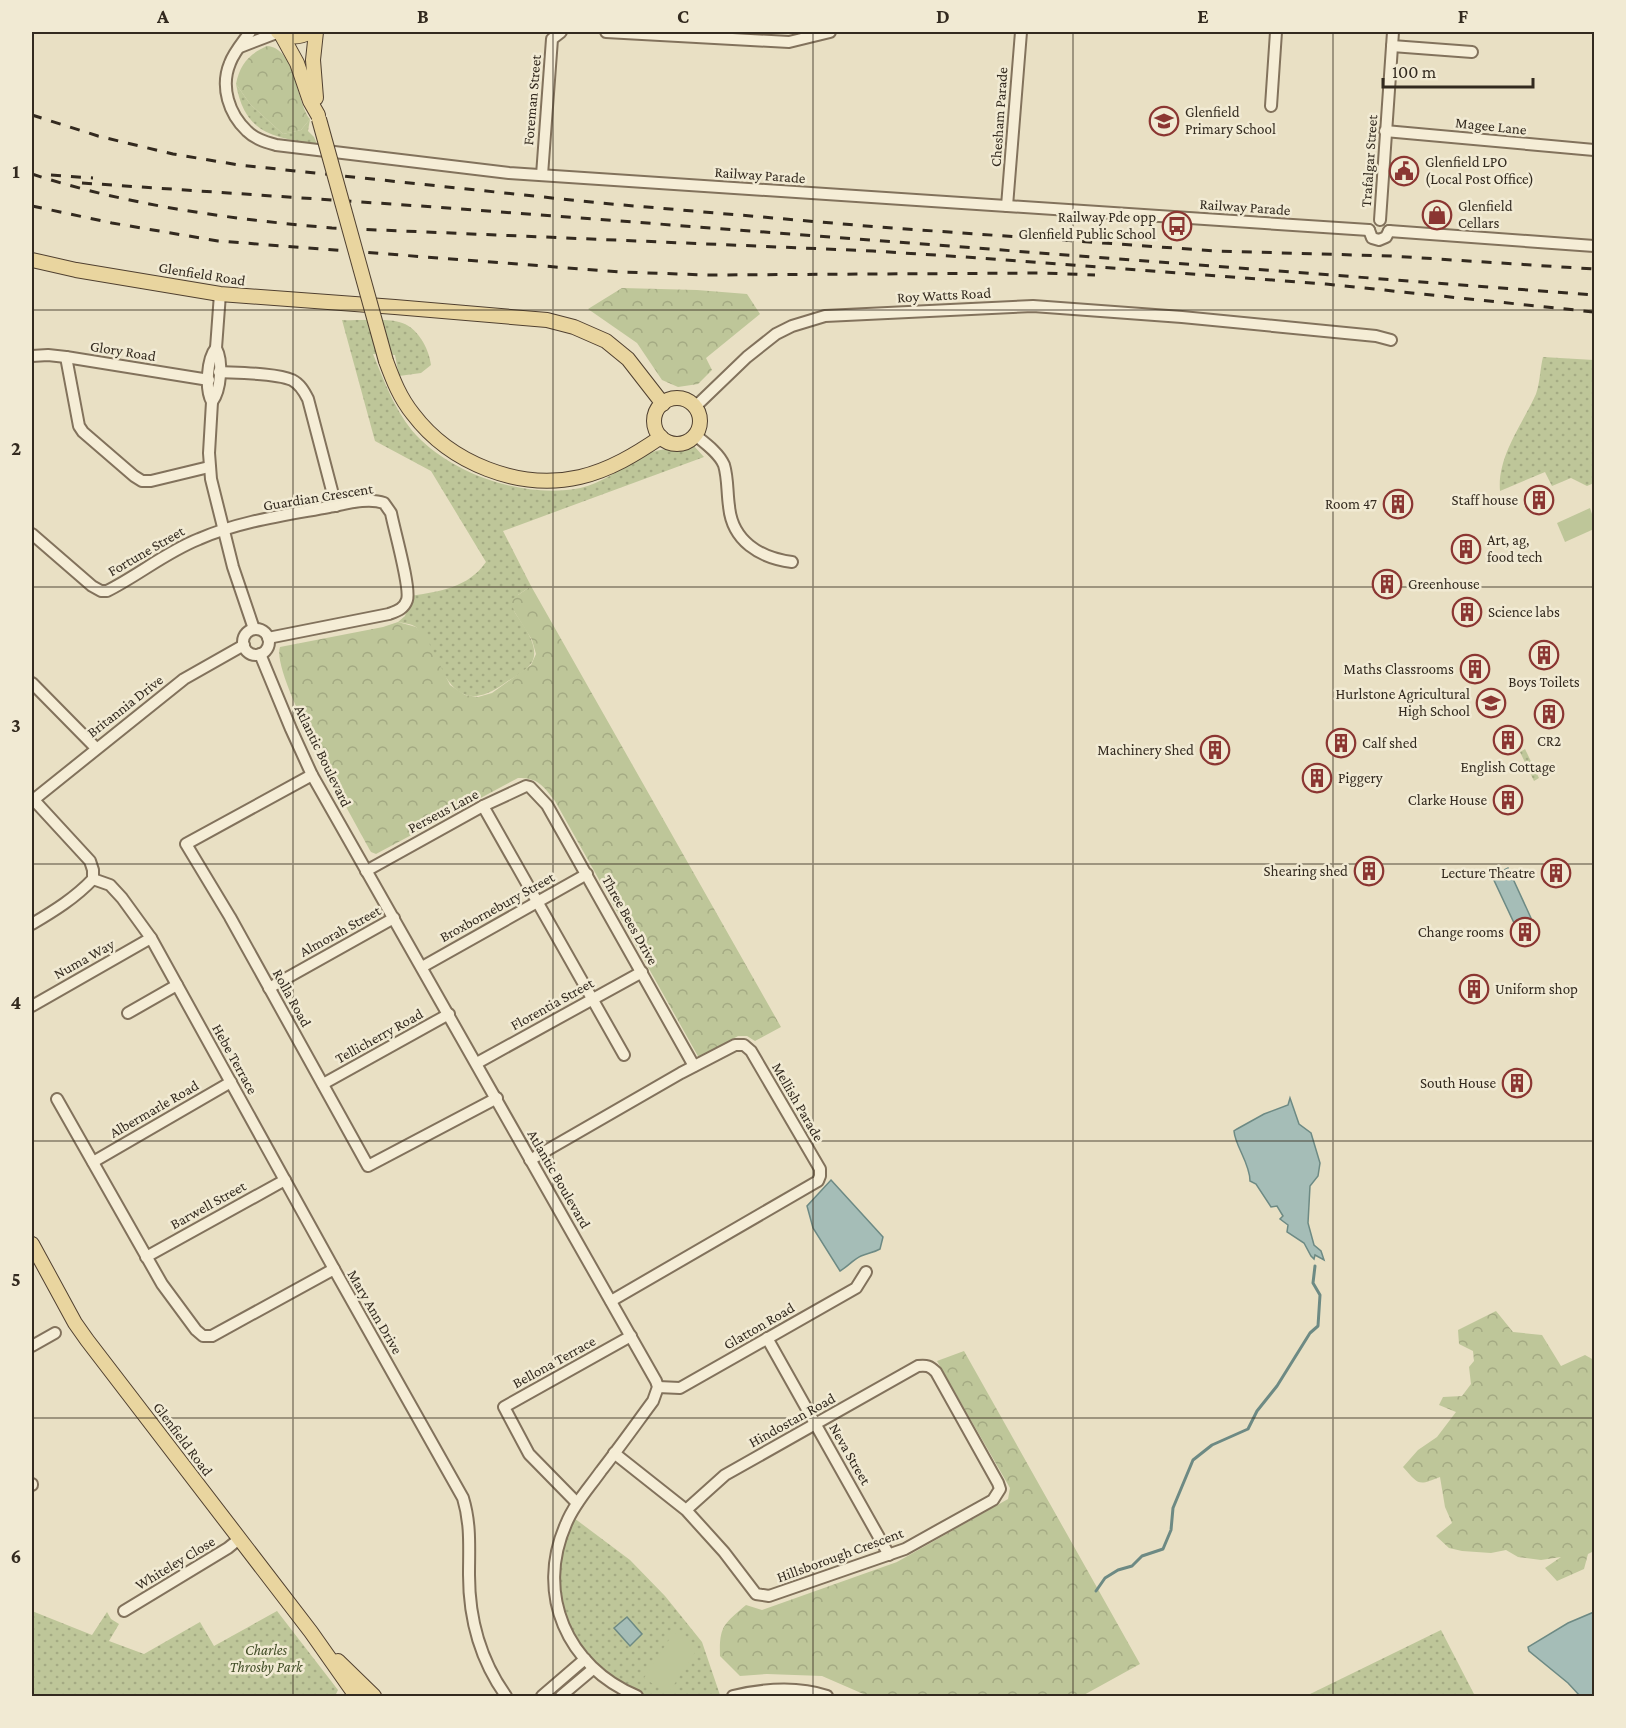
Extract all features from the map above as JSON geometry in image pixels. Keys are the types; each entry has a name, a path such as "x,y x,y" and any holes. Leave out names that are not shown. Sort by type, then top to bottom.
{"main road":[{"path":"279,33 296,37 310,32"},
{"path":"316,32 313,71 319,117 386,361 401,398 428,432 445,447 465,459 505,475 544,480 578,477 615,465 661,437"},
{"path":"279,33 297,63 310,101 319,117"},
{"name":"Glenfield Road","path":"32,260 76,270 220,294 547,320 574,327 606,341 639,370 663,404"},
{"path":"679,398 695,407 700,423 695,435 688,441 680,444 671,443 661,437 656,428 655,419 657,411 663,404 670,399 679,398"},
{"name":"Glenfield Road","path":"32,1244 87,1341 321,1646 356,1696"},
{"name":"Glenfield Road","path":"321,1646 374,1696"}],"street":[{"name":"Railway Parade","path":"250,32 230,61 226,75 227,98 238,120 248,132 276,146 509,173 1369,230"},
{"name":"Foreman Street","path":"542,175 552,39 561,32"},
{"path":"606,32 735,35 789,42 830,32"},
{"name":"Chesham Parade","path":"1007,206 1021,32"},
{"path":"1271,106 1276,32"},
{"name":"Trafalgar Street","path":"1380,220 1393,32"},
{"path":"238,48 279,33"},
{"path":"1392,46 1472,52"},
{"name":"Magee Lane","path":"1385,131 1594,150"},
{"path":"1380,220 1388,225 1389,231 1386,237 1379,240 1372,238 1369,230 1372,223 1380,220"},
{"path":"1389,231 1594,246"},
{"path":"212,402 217,395 219,372 220,356 216,348 220,294"},
{"name":"Roy Watts Road","path":"695,407 768,339 792,326 825,316 1033,306 1182,317 1376,336 1391,340"},
{"path":"216,348 211,355 208,395 212,402 209,467 224,531 254,629"},
{"name":"Glory Road","path":"32,356 66,357 209,380"},
{"path":"66,357 79,426 134,476 142,481 152,481 209,467"},
{"path":"219,372 282,377 294,380 303,388 308,399 336,506"},
{"path":"695,435 711,448 723,463 729,508 734,527 740,536 763,555 792,562"},
{"name":"Guardian Crescent","path":"224,531 249,523 336,506 378,500 388,507 408,590 406,604 399,611 389,614 268,638"},
{"name":"Fortune Street","path":"32,534 92,586 101,591 112,588 200,538 224,531"},
{"path":"254,629 262,631 268,638 268,648 260,654 250,653 244,645 246,635 254,629"},
{"name":"Britannia Drive","path":"32,799 184,680 244,645"},
{"name":"Atlantic Boulevard","path":"260,654 312,775 631,1335 653,1374 658,1388"},
{"path":"32,683 96,748"},
{"name":"Rolla Road","path":"312,775 186,844 230,917 368,1166 496,1098"},
{"name":"Perseus Lane","path":"366,871 483,806 526,786 531,787 535,792"},
{"name":"Three Bees Drive","path":"535,792 547,805 694,1066"},
{"path":"32,799 90,861 93,870 93,879 83,890 61,907 32,924"},
{"path":"483,806 624,1055"},
{"name":"Broxbornebury Street","path":"422,967 587,874"},
{"name":"Hebe Terrace","path":"93,879 110,885 151,938 334,1269"},
{"name":"Almorah Street","path":"269,988 394,918"},
{"name":"Numa Way","path":"32,1006 151,938"},
{"name":"Florentia Street","path":"477,1063 642,972"},
{"path":"128,1013 177,985"},
{"name":"Tellicherry Road","path":"323,1084 449,1014"},
{"name":"Mellish Parade","path":"530,1160 694,1066 735,1045 744,1045 751,1050 820,1169 818,1181 611,1301"},
{"name":"Albermarle Road","path":"93,1162 231,1082"},
{"name":"Mary Ann Drive","path":"57,1099 162,1284 196,1330 203,1335 212,1336 334,1269 463,1498 468,1515 469,1588 474,1627 487,1664 506,1696"},
{"name":"Barwell Street","path":"146,1257 285,1180"},
{"name":"Glatton Road","path":"658,1388 680,1388 856,1288 866,1272"},
{"path":"32,1346 55,1333"},
{"name":"Bellona Terrace","path":"577,1503 529,1454 504,1407 631,1335"},
{"name":"Neva Street","path":"767,1338 889,1555"},
{"name":"Hindostan Road","path":"686,1510 724,1475 918,1366"},
{"name":"Hillsborough Crescent","path":"614,1453 686,1510 724,1552 756,1594 763,1597 769,1596 905,1549 993,1500 998,1494 998,1483 936,1372 930,1366 918,1366"},
{"path":"637,1696 601,1676 574,1647 561,1622 554,1579 557,1550 566,1522 577,1503 653,1401 658,1388"},
{"name":"Whiteley Close","path":"124,1611 239,1539"},
{"path":"543,1696 585,1659"},
{"path":"561,1696 593,1669"},
{"path":"733,1696 794,1690 827,1696"}],"green space":[{"path":"267,46 277,49 290,65 301,101 310,119 301,130 283,134 250,104 236,84 246,60"},
{"path":"236,84 250,104 283,134 301,130 310,119 308,131 317,144 287,139 263,130 246,113"},
{"path":"622,288 747,294 760,314 706,358 712,370 698,384 678,387 662,380 637,343 588,309"},
{"path":"342,320 399,322 417,333 425,345 431,365 421,373 399,376 395,355 373,354 391,396 402,417 416,435 432,449 450,462 492,481 514,487 559,491 597,483 645,455 657,451 694,446 704,457 503,531 531,586 518,595 514,611 529,634 534,654 531,664 525,670 488,693 474,696 463,694 454,687 416,627 398,622 405,616 411,596 443,590 462,583 479,571 486,562 431,471 375,441"},
{"path":"1543,357 1594,360 1594,483 1587,486 1571,478 1552,486 1545,472 1500,491 1502,466 1536,394"},
{"path":"1590,508 1594,529 1565,542 1557,523"},
{"path":"531,586 781,1027 755,1041 747,1036 738,1036 699,1058 555,801 536,781 518,778 376,854 371,852 315,748 288,686 280,662 280,647 398,622 416,627 429,643 450,685 465,695 478,697 492,693 531,665 536,654 532,640 514,611 511,600"},
{"path":"1525,749 1539,778 1534,781 1520,752"},
{"path":"1496,1311 1513,1332 1542,1335 1561,1366 1585,1355 1594,1360 1594,1551 1588,1554 1584,1569 1557,1581 1545,1568 1561,1557 1541,1560 1518,1557 1506,1550 1491,1553 1449,1548 1436,1536 1452,1523 1445,1507 1440,1477 1423,1483 1419,1482 1403,1467 1418,1450 1437,1437 1456,1412 1439,1405 1443,1397 1462,1396 1471,1384 1469,1367 1474,1361 1473,1351 1459,1344 1458,1330"},
{"path":"964,1351 1140,1664 1082,1696 868,1696 822,1676 767,1674 740,1676 720,1656 721,1638 724,1626 746,1605 762,1610 897,1562 1008,1499 1010,1488 937,1361"},
{"path":"574,1518 630,1560 665,1596 702,1642 720,1695 680,1698 639,1693 605,1673 591,1658 569,1623 558,1584 559,1559"},
{"name":"Charles Throsby Park","path":"32,1611 92,1635 107,1612 111,1619 119,1624 109,1641 144,1654 200,1622 214,1646 277,1611 338,1690 335,1696 32,1696"},
{"path":"1441,1630 1475,1696 1306,1696"},
{"path":"674,1632 698,1648 668,1694 644,1678"}],"water":[{"path":"1508,868 1531,918 1515,925 1492,876"},
{"path":"1290,1098 1299,1124 1311,1133 1320,1163 1318,1176 1310,1186 1308,1223 1314,1245 1321,1251 1324,1260 1315,1255 1314,1259 1304,1243 1287,1232 1288,1225 1280,1219 1283,1216 1277,1206 1271,1207 1256,1184 1250,1181 1248,1168 1235,1137 1234,1131 1264,1114 1288,1105"},
{"path":"831,1180 883,1237 880,1249 858,1257 840,1271 813,1228 807,1206"},
{"path":"1594,1612 1594,1696 1580,1696 1568,1683 1529,1651 1528,1647 1568,1623"},
{"path":"627,1617 642,1634 630,1646 614,1628"}],"waterway":[{"path":"1096,1591 1105,1578 1118,1570 1132,1566 1142,1556 1163,1549 1171,1530 1173,1508 1193,1460 1212,1445 1248,1429 1257,1411 1277,1386 1310,1333 1318,1326 1320,1295 1313,1283 1315,1266"}],"railway":[{"path":"32,115 98,136 173,154 239,165 600,203 878,227 1216,251 1391,256 1594,269"},
{"path":"32,174 106,195 180,210 332,228 965,257 1326,284 1594,312"},
{"path":"51,175 93,178"},
{"path":"82,183 435,207 1594,295"},
{"path":"32,206 112,223 218,241 621,272 708,275 1042,273 1095,275"}],"place":[{"name":"Glenfield Primary School","path":"1164,121"},
{"name":"Glenfield LPO (Local Post Office)","path":"1404,171"},
{"name":"Glenfield Cellars","path":"1437,215"},
{"name":"Railway Pde opp Glenfield Public School","path":"1177,226"},
{"name":"Staff house","path":"1539,500"},
{"name":"Room 47","path":"1398,504"},
{"name":"Art, ag, food tech","path":"1466,549"},
{"name":"Greenhouse","path":"1387,584"},
{"name":"Science labs","path":"1467,612"},
{"name":"Boys Toilets","path":"1544,655"},
{"name":"Maths Classrooms","path":"1475,669"},
{"name":"Hurlstone Agricultural High School","path":"1491,703"},
{"name":"CR2","path":"1549,714"},
{"name":"English Cottage","path":"1508,740"},
{"name":"Calf shed","path":"1341,743"},
{"name":"Machinery Shed","path":"1215,750"},
{"name":"Piggery","path":"1317,778"},
{"name":"Clarke House","path":"1508,800"},
{"name":"Shearing shed","path":"1369,871"},
{"name":"Lecture Theatre","path":"1556,873"},
{"name":"Change rooms","path":"1525,932"},
{"name":"Uniform shop","path":"1474,989"},
{"name":"South House","path":"1517,1083"}]}
